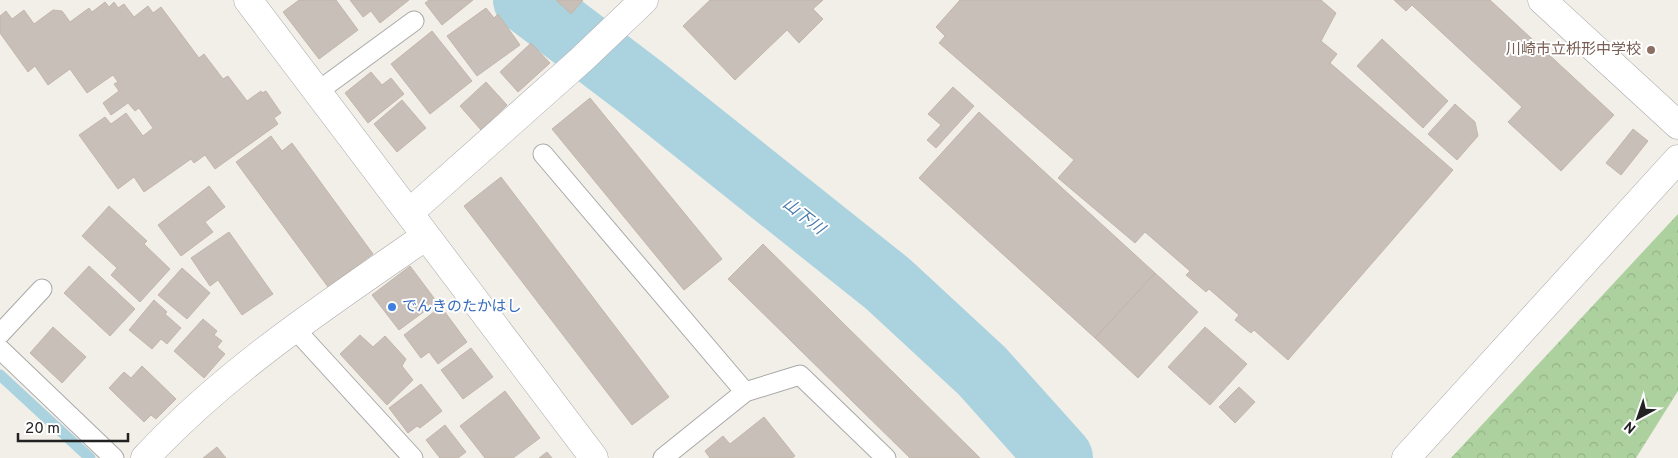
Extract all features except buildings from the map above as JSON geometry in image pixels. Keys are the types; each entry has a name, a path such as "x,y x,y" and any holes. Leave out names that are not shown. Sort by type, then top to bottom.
{"street":[{"path":"248,0 594,458"},
{"path":"409,213 581,60 644,0"},
{"path":"1542,0 1678,124"},
{"path":"1406,458 1678,159"},
{"path":"144,458 181,419 250,360 426,236"}],"lane":[{"path":"317,92 414,21"},
{"path":"543,154 745,392"},
{"path":"0,334 42,289"},
{"path":"294,328 413,458"},
{"path":"0,349 114,458"},
{"path":"663,458 745,392 800,375 886,458"}],"green space":[{"path":"1678,214 1678,391 1636,458 1451,458"}],"waterway":[{"name":"山下川","path":"526,0 642,88 888,284 982,371 1060,458"},
{"path":"0,375 90,458"}],"place":[{"name":"川崎市立枡形中学校","path":"1651,50"},
{"name":"でんきのたかはし","path":"392,307"}]}
